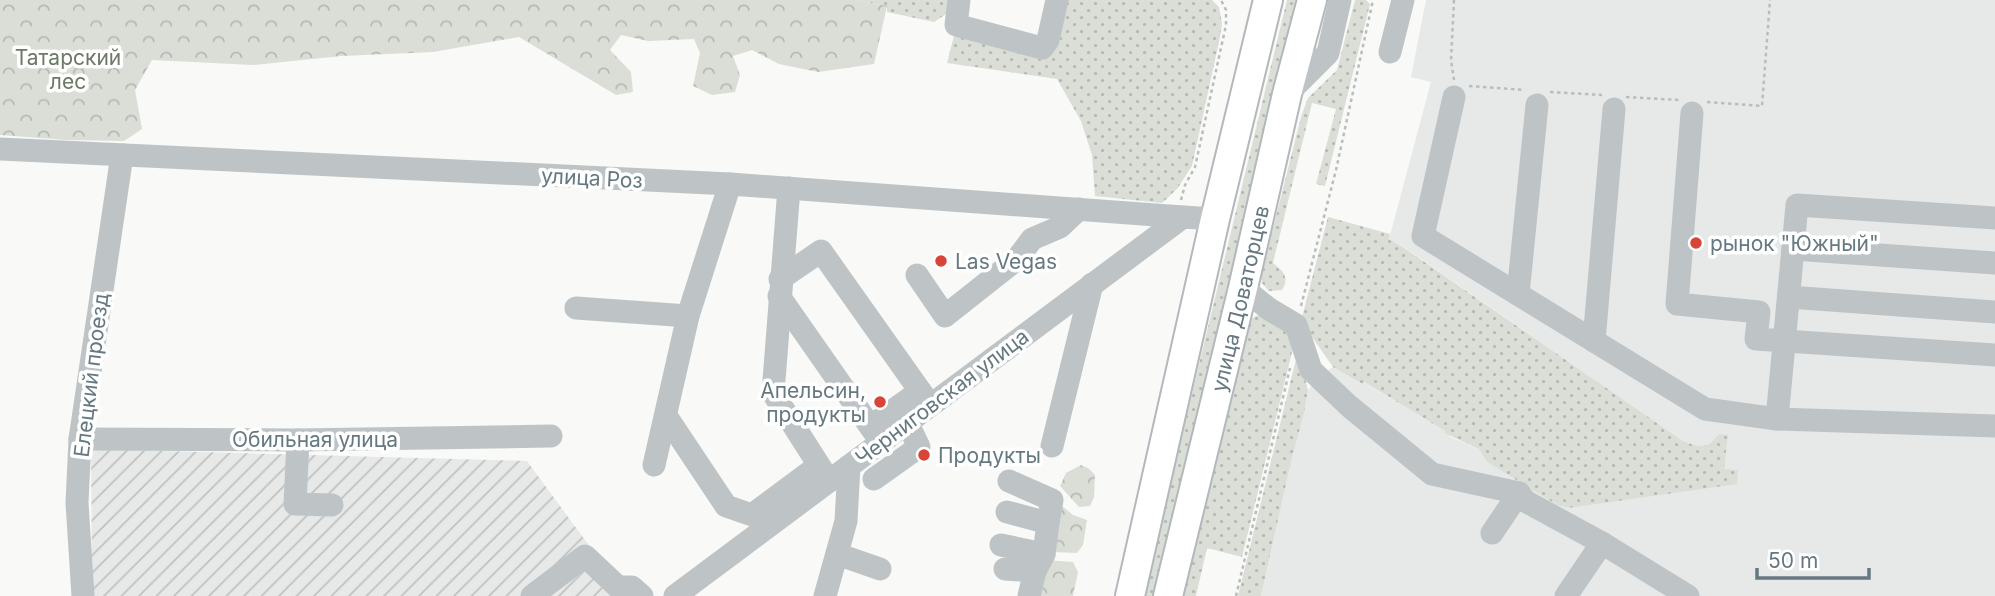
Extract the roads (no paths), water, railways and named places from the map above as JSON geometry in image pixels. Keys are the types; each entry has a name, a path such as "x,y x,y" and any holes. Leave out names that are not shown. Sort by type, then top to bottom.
{"main road":[{"name":"улица Доваторцев","path":"1168,596 1287,94 1312,0"},
{"name":"улица Доваторцев","path":"1129,596 1260,8"}],"street":[{"path":"959,0 956,25 1042,48 1048,40 1056,0"},
{"path":"1287,94 1328,53 1340,0"},
{"path":"1391,52 1403,0"},
{"path":"1459,89 1423,236 1705,409 1777,419 1995,426"},
{"path":"1518,294 1540,96"},
{"path":"1594,341 1610,100"},
{"path":"1694,105 1677,304 1759,312 1755,339 1995,355"},
{"name":"улица Роз","path":"0,149 730,184 1180,216"},
{"name":"Елецкий проезд","path":"83,596 77,503 80,439 122,155"},
{"path":"654,465 688,316 730,184"},
{"path":"666,416 726,506 752,515 823,474 773,393 779,287 789,188"},
{"path":"1777,419 1797,205 1995,218"},
{"path":"916,275 945,316 1017,259 1032,239 1060,226 1079,209"},
{"path":"1180,216 1215,219"},
{"name":"Черниговская улица","path":"675,596 823,474 849,466 876,434 908,422 925,398 1092,284 1180,216"},
{"path":"1793,249 1995,262"},
{"path":"821,251 925,398 876,434 779,287 821,251"},
{"path":"1052,446 1092,284"},
{"path":"1243,288 1269,309 1296,325 1311,370 1349,406 1432,474 1519,493 1525,501 1602,543 1688,596"},
{"path":"1789,297 1995,312"},
{"path":"576,308 688,316"},
{"path":"874,479 919,447 908,422"},
{"name":"Обильная улица","path":"80,439 298,440 551,436"},
{"path":"298,440 295,504 332,505"},
{"path":"825,596 846,521 849,466"},
{"path":"1009,481 1052,500 1040,562 1030,596"},
{"path":"1492,534 1519,493"},
{"path":"1007,512 1048,523"},
{"path":"1566,596 1602,543"},
{"path":"1002,545 1040,562"},
{"path":"837,554 880,569"},
{"path":"532,596 585,556 618,587 632,587 642,596"},
{"path":"1005,569 1040,562"}],"place":[{"name":"рынок \"Южный\"","path":"1696,243"},
{"name":"Las Vegas","path":"941,261"},
{"name":"Апельсин, продукты","path":"880,402"},
{"name":"Продукты","path":"924,455"}],"park label":[{"name":"Татарский лес","path":"68,69"}]}
